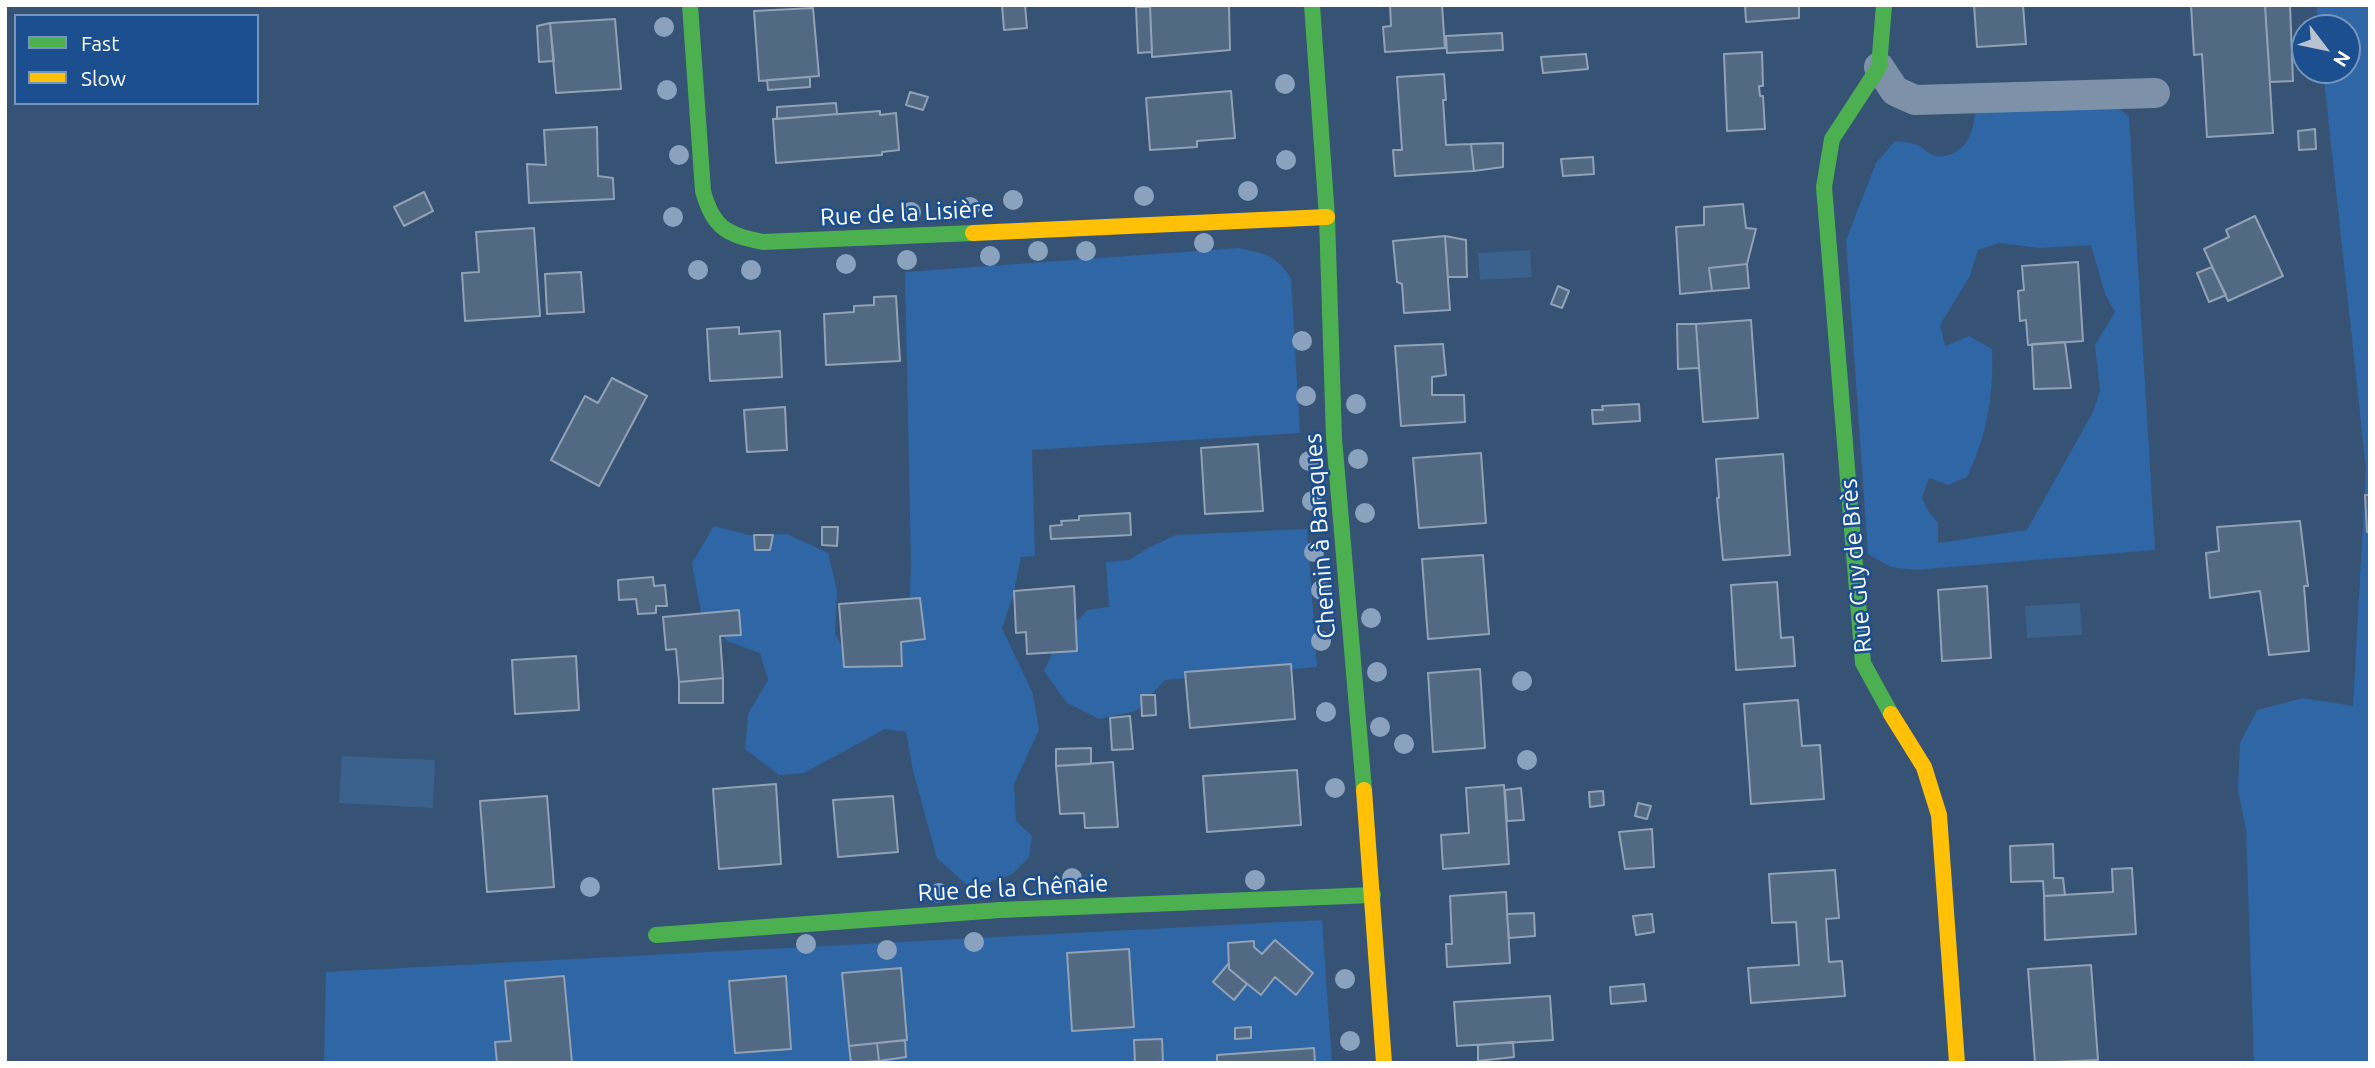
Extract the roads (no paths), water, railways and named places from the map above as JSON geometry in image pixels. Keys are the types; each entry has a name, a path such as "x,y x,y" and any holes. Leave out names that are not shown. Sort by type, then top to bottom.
{"street":[{"name":"Rue de la Lisière","path":"690,5 703,191 707,212 721,229 741,238 763,242 1327,217"},
{"name":"Chemin à Baraques","path":"1312,5 1327,217 1334,438 1373,895 1384,1063"},
{"name":"Rue Guy de Brès","path":"1884,5 1879,66 1832,139 1824,187 1863,663 1924,767 1939,815 1957,1063"},
{"path":"1879,66 1895,91 1915,100 2155,93"},
{"name":"Rue de la Chênaie","path":"656,935 987,911 1373,895"}]}
